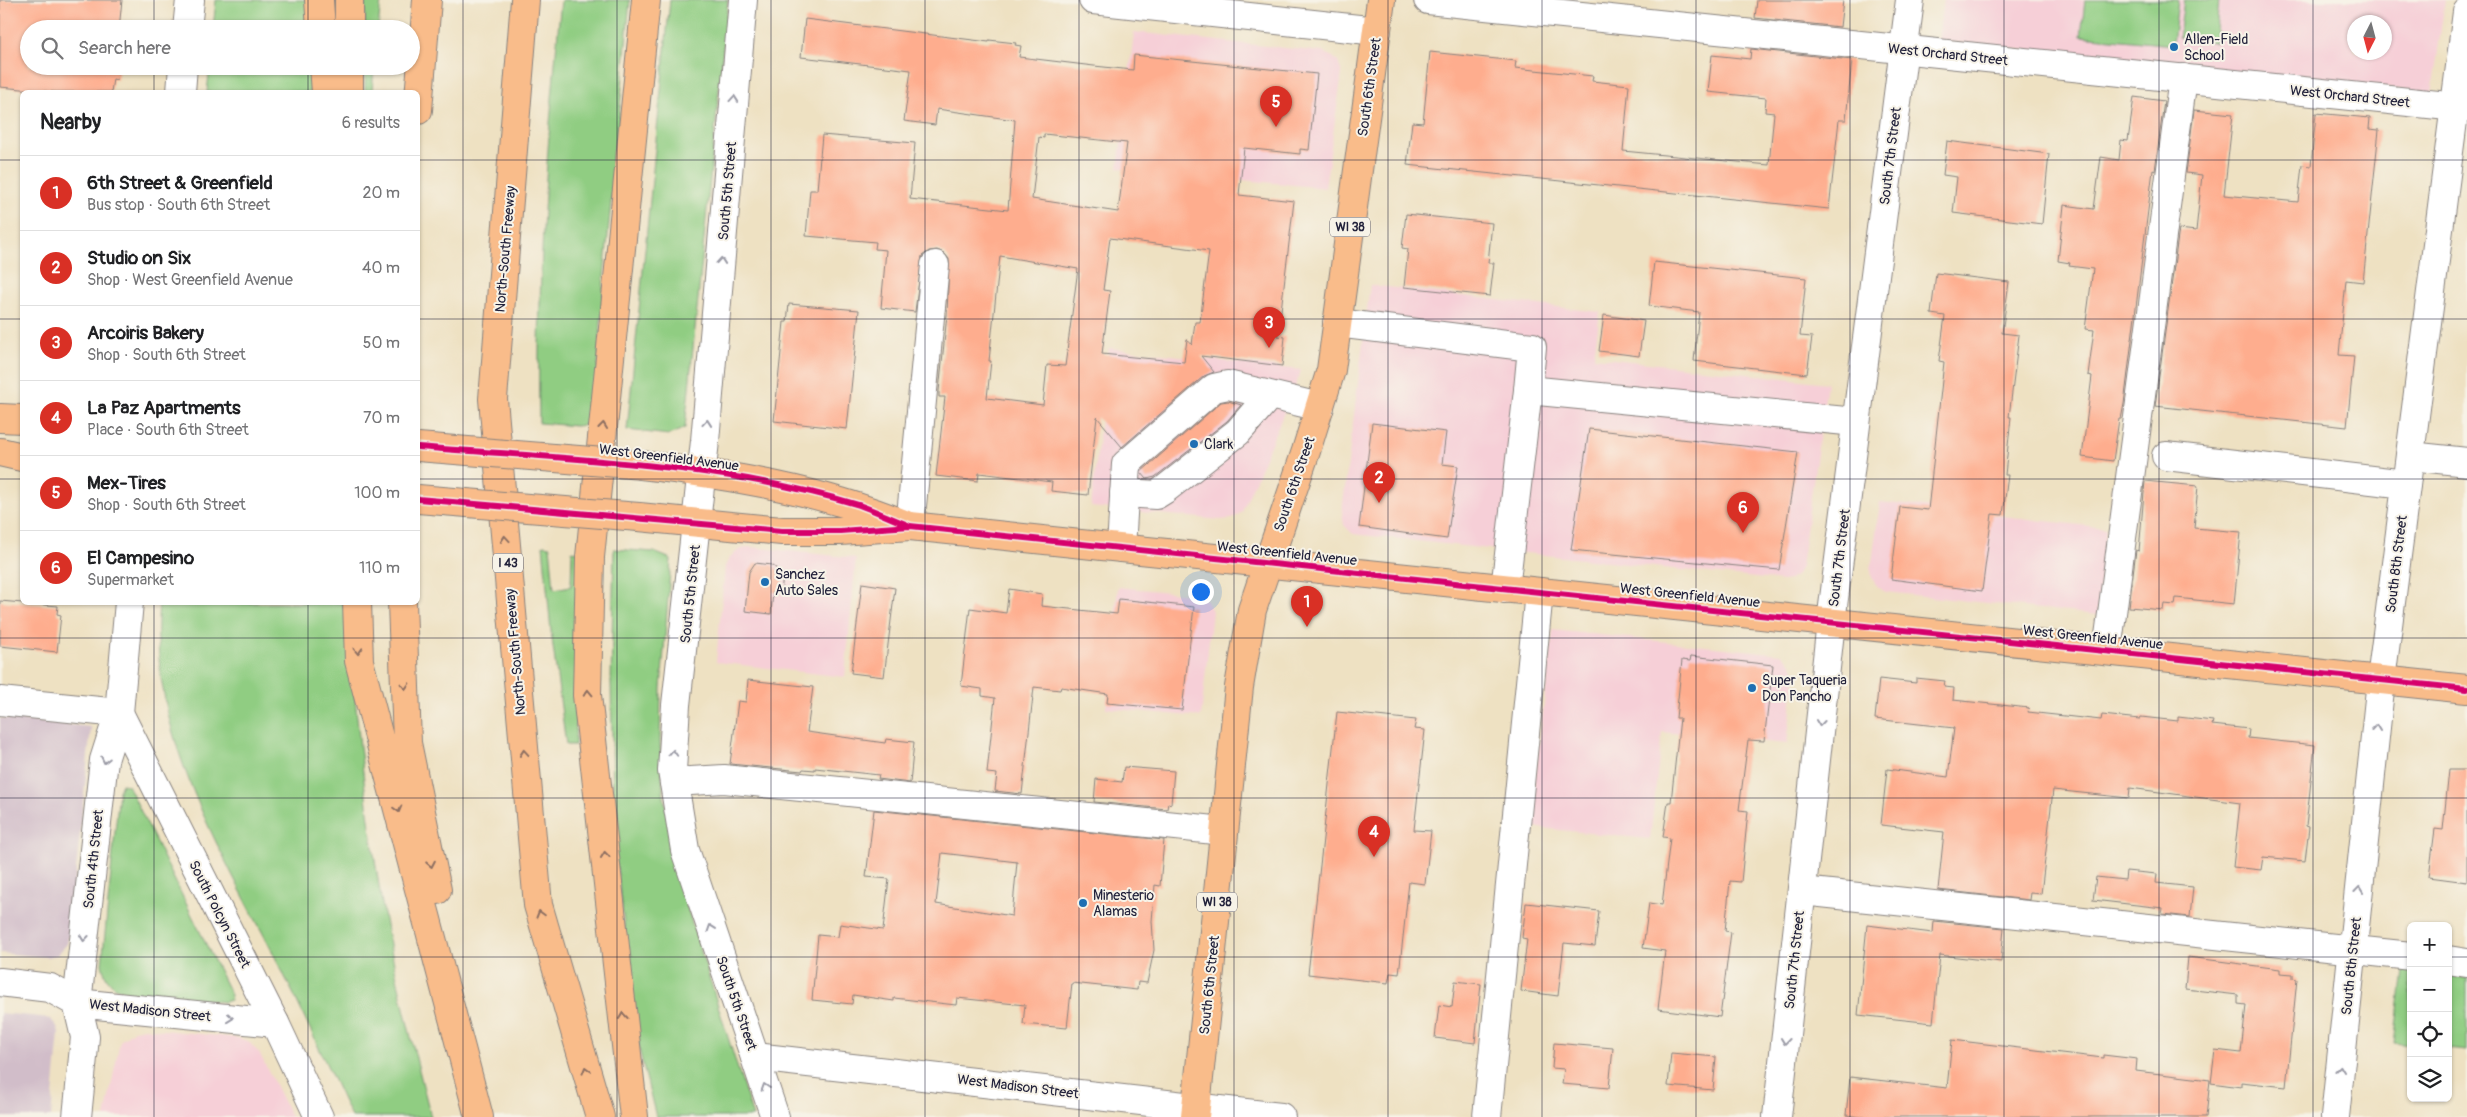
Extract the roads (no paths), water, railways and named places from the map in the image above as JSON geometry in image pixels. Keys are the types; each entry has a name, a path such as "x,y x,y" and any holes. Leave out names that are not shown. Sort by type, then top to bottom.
{"main road":[{"path":"319,0 320,20"},
{"path":"349,0 349,20"},
{"path":"419,90 426,0"},
{"name":"North-South Freeway","path":"525,0 493,399 538,905 600,1117"},
{"path":"634,1117 587,695 590,557 646,0"},
{"name":"South 6th Street","path":"1196,1112 1238,687 1252,610 1331,370 1380,0"},
{"path":"325,75 326,90"},
{"path":"349,75 349,90"},
{"path":"0,418 20,419"},
{"name":"West Greenfield Avenue","path":"420,447 641,465 733,476 860,506 910,526"},
{"path":"0,452 20,457"},
{"name":"West Greenfield Avenue","path":"420,499 782,531 840,531 910,526 2467,689"},
{"path":"357,605 359,661 481,1117"},
{"path":"402,605 407,743 481,1117"}],"street":[{"path":"188,20 190,0"},
{"name":"South 5th Street","path":"743,0 703,472 676,706 672,770 685,850 775,1117"},
{"path":"1093,0 1377,31"},
{"name":"West Orchard Street","path":"1428,0 1643,11 1904,50 2461,107"},
{"name":"South 7th Street","path":"1777,1117 1831,622 1910,0"},
{"name":"South 8th Street","path":"2335,1117 2381,680 2406,484 2455,199 2467,12"},
{"path":"181,90 183,75"},
{"path":"2107,651 2183,78"},
{"path":"910,526 935,265"},
{"path":"1337,323 1532,347 1505,589"},
{"path":"1121,548 1126,464 1214,388 1228,385 1320,407"},
{"path":"1528,390 1856,422"},
{"path":"1124,493 1156,495 1164,490 1238,432 1268,396"},
{"path":"2166,456 2406,484"},
{"path":"2410,456 2467,462"},
{"path":"1487,1117 1539,592"},
{"name":"South 4th Street","path":"77,1117 85,1037 77,1003 104,760 119,713 129,605"},
{"path":"0,701 119,713"},
{"name":"South Polcyn Street","path":"119,713 275,1023 319,1117"},
{"path":"674,782 724,779 1224,831"},
{"path":"1802,891 2407,956"},
{"path":"2452,961 2467,963"},
{"name":"West Madison Street","path":"0,982 50,988 77,1003 275,1023"},
{"name":"West Madison Street","path":"756,1057 878,1069 1196,1112 1281,1117"}],"place":[{"name":"Allen-Field School","path":"2174,47"},
{"name":"Mex-Tires","path":"1276,127"},
{"name":"Arcoiris Bakery","path":"1269,348"},
{"name":"Clark","path":"1194,444"},
{"name":"Studio on Six","path":"1379,503"},
{"name":"El Campesino","path":"1743,533"},
{"name":"Sanchez Auto Sales","path":"765,582"},
{"name":"6th Street & Greenfield","path":"1307,627"},
{"name":"Super Taqueria Don Pancho","path":"1752,688"},
{"name":"La Paz Apartments","path":"1374,857"},
{"name":"Minesterio Alamas","path":"1083,903"}]}
